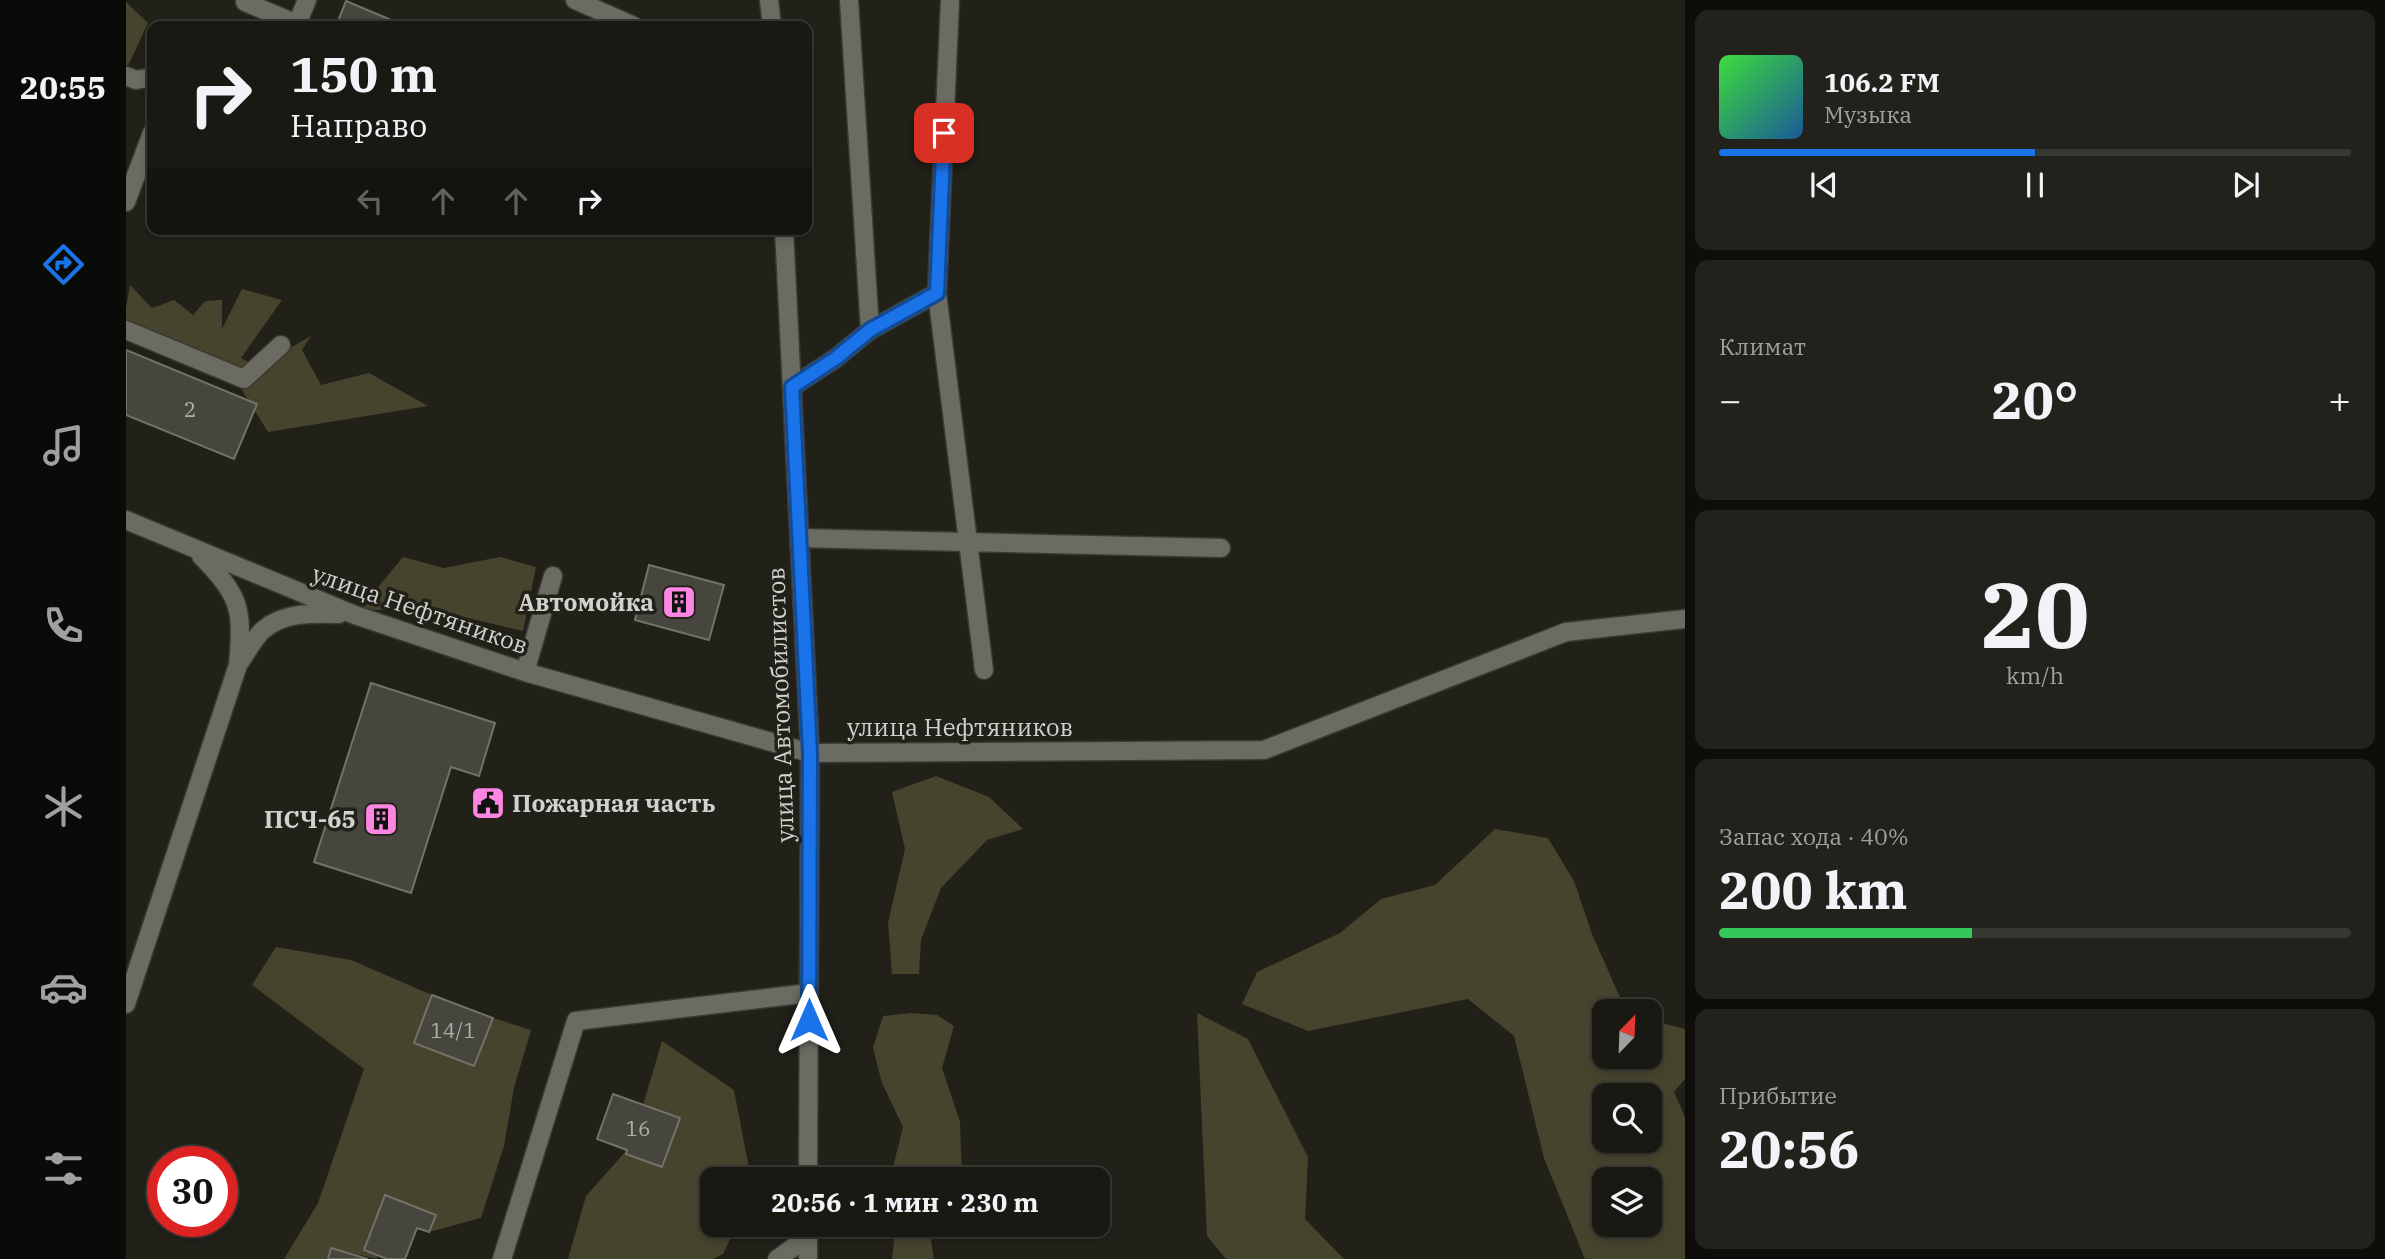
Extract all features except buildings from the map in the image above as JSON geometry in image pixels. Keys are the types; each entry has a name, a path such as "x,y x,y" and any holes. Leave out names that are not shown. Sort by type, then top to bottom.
{"street":[{"path":"246,0 291,21"},
{"path":"298,21 307,0"},
{"path":"575,0 623,21"},
{"path":"769,0 771,21"},
{"path":"849,0 870,330"},
{"path":"950,0 937,293 984,670"},
{"path":"126,76 136,80 147,78"},
{"path":"126,202 147,146"},
{"name":"улица Автомобилистов","path":"784,235 810,753 808,1167"},
{"path":"792,387 836,358 870,330 937,293"},
{"path":"126,330 244,379 281,345"},
{"name":"улица Нефтяников","path":"126,520 355,615 525,672 810,753 1264,750 1566,632 1685,619"},
{"path":"799,538 1221,548"},
{"path":"126,1004 132,966 238,665 242,623 238,604 222,578 196,551"},
{"path":"525,672 553,576"},
{"path":"238,665 262,630 280,620 310,613 355,615"},
{"path":"502,1259 576,1021 809,993"},
{"path":"777,1259 801,1237"},
{"path":"808,1237 808,1259"}],"shaded area":[{"path":"126,2 147,25 128,66"},
{"path":"130,285 152,308 174,300 193,315 205,301 222,300 222,329 242,289 282,300 241,358 257,367 311,336 302,350 321,385 369,373 428,406 268,432 240,387 126,340 126,308"},
{"path":"403,557 444,568 500,557 536,567 523,631 447,613 360,609"},
{"path":"936,776 989,797 1023,829 987,840 941,888 921,940 919,974 892,974 888,923 905,849 892,792"},
{"path":"1495,829 1548,838 1574,881 1592,934 1621,999 1592,999 1592,1069 1662,1069 1662,1023 1685,1029 1685,1079 1674,1092 1685,1117 1685,1259 1585,1259 1544,1158 1514,1036 1468,999 1308,1031 1242,1004 1257,972 1340,933 1381,899 1435,885"},
{"path":"276,947 351,960 432,995 414,1043 474,1066 493,1018 531,1030 514,1088 504,1146 481,1218 429,1232 385,1196 377,1259 332,1248 328,1259 284,1259 318,1203 364,1069 252,985"},
{"path":"911,1013 937,1015 954,1026 942,1068 960,1122 962,1167 893,1167 903,1127 882,1083 873,1048 883,1016"},
{"path":"1197,1013 1248,1039 1308,1157 1305,1219 1344,1259 1226,1259 1207,1236"},
{"path":"662,1041 734,1090 749,1167 700,1167 700,1237 731,1237 723,1254 713,1259 568,1259 586,1196 627,1150 663,1167 680,1118 643,1105"},
{"path":"894,1237 930,1237 934,1259 892,1259"}],"place":[{"name":"Автомойка","path":"679,602"},
{"name":"Пожарная часть","path":"488,803"},
{"name":"ПСЧ-65","path":"381,819"}],"route":[{"path":"809,1020 810,753 792,387 836,358 870,330 937,293 944,133"}]}
